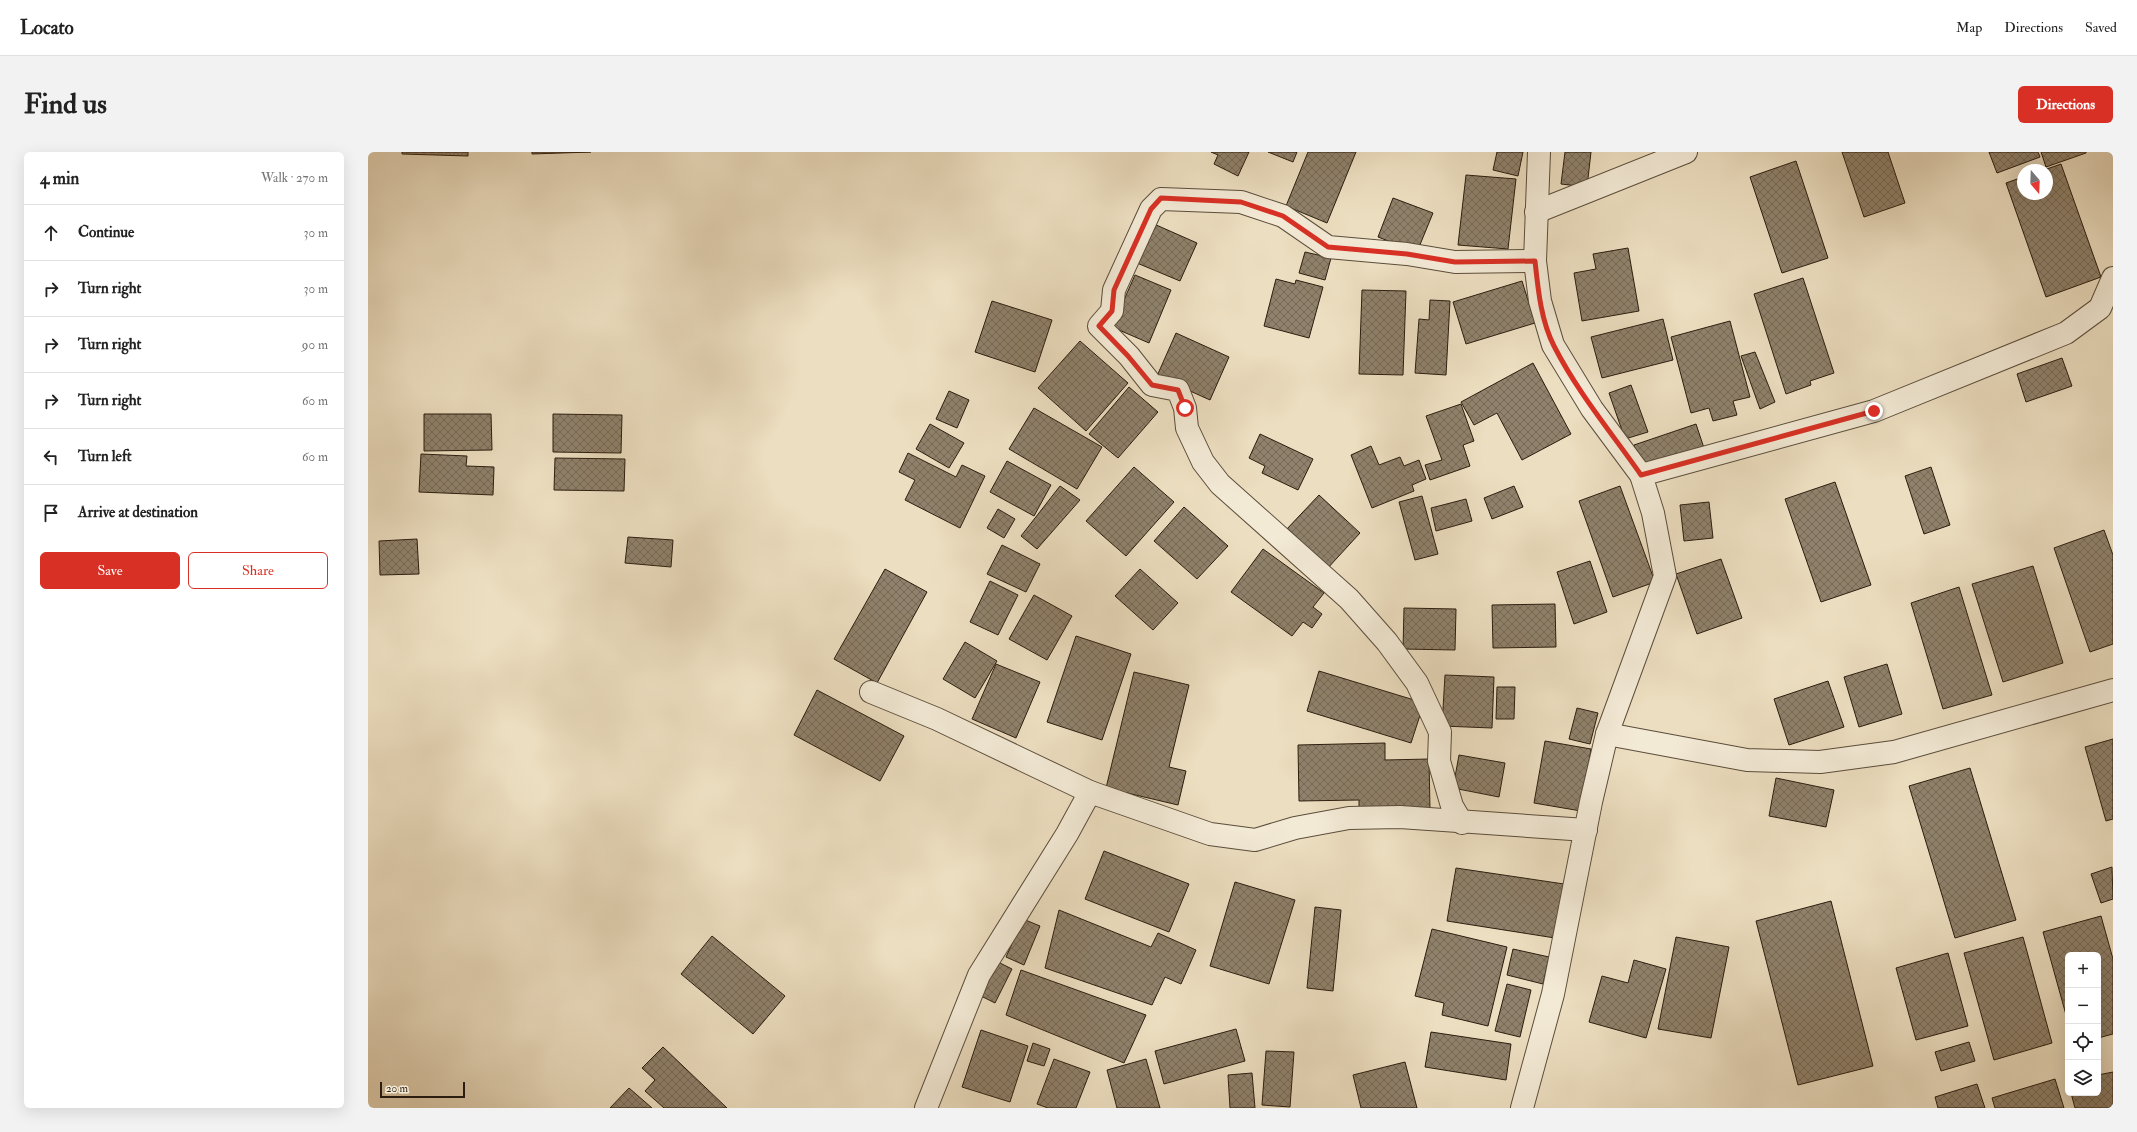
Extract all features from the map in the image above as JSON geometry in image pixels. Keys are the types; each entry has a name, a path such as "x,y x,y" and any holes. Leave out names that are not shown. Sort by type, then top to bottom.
{"street":[{"path":"1522,1108 1553,994 1607,734 1665,576 1653,513 1641,475 1592,409 1553,345 1540,301 1535,261 1539,152"},
{"path":"1536,212 1686,152"},
{"path":"1462,823 1452,806 1439,761 1440,732 1417,682 1387,642 1349,599 1220,484 1203,462 1187,428 1185,408 1178,390 1152,385 1128,356 1099,326 1112,311 1114,290 1151,209 1161,198 1241,202 1283,216 1328,247 1407,254 1455,262 1535,261"},
{"path":"1641,475 1874,411 2066,333 2100,308 2113,278"},
{"path":"1607,734 1747,760 1820,762 1894,752 2113,690"},
{"path":"871,692 937,718 1090,792 1210,834 1255,840 1295,828 1349,818 1400,817 1462,823 1586,830"},
{"path":"926,1108 979,976 1090,792"}],"building":[{"path":"402,152 468,152 468,156 402,154"},
{"path":"532,152 591,152 532,154"},
{"path":"1211,152 1249,152 1238,176 1214,164 1218,155"},
{"path":"1268,152 1297,152 1293,162"},
{"path":"1308,152 1356,152 1327,223 1286,206"},
{"path":"1497,152 1523,152 1518,176 1493,170"},
{"path":"1565,152 1591,152 1587,187 1561,184"},
{"path":"1842,152 1888,152 1905,203 1864,217"},
{"path":"1989,152 2038,152 2040,157 2021,164 2017,164 2017,166 1997,173"},
{"path":"2041,152 2086,152 2053,165 2045,164"},
{"path":"1796,161 1828,258 1782,273 1750,177"},
{"path":"2061,164 2101,277 2046,297 2006,183 2017,179 2017,200 2053,200 2053,167"},
{"path":"1466,175 1516,179 1508,249 1458,245"},
{"path":"1393,198 1433,213 1417,252 1378,237"},
{"path":"1154,224 1197,243 1180,281 1137,263"},
{"path":"1628,248 1639,311 1582,321 1574,273 1596,269 1593,254"},
{"path":"1305,252 1331,258 1325,280 1299,273"},
{"path":"1135,275 1171,290 1149,343 1112,327"},
{"path":"1803,278 1834,373 1810,381 1811,385 1786,394 1754,294"},
{"path":"1276,279 1295,284 1296,280 1323,287 1309,338 1264,326"},
{"path":"1522,281 1535,323 1466,344 1453,302"},
{"path":"1362,290 1406,291 1403,375 1359,374"},
{"path":"1430,300 1450,301 1446,375 1415,373 1419,319 1429,320"},
{"path":"992,301 1052,320 1035,372 975,352"},
{"path":"1663,319 1673,360 1602,378 1591,337"},
{"path":"1730,321 1750,397 1733,401 1737,415 1713,421 1709,408 1691,413 1671,337"},
{"path":"1176,333 1229,357 1210,400 1157,376"},
{"path":"1080,341 1128,383 1086,431 1038,388"},
{"path":"1755,352 1775,402 1760,409 1741,356"},
{"path":"2062,358 2072,386 2026,402 2017,374"},
{"path":"1533,363 1571,434 1522,460 1497,413 1474,425 1461,402"},
{"path":"1631,385 1648,432 1625,439 1609,393"},
{"path":"1129,387 1158,412 1118,458 1089,434"},
{"path":"949,391 969,400 957,428 936,419"},
{"path":"1461,404 1474,441 1463,445 1470,466 1430,480 1425,465 1442,460 1426,416"},
{"path":"1034,408 1102,447 1077,489 1009,449"},
{"path":"424,414 491,414 492,450 424,451"},
{"path":"553,414 622,415 621,453 553,452"},
{"path":"930,424 964,443 949,468 916,449"},
{"path":"1696,424 1705,451 1643,472 1634,445"},
{"path":"1260,434 1313,459 1298,490 1262,473 1265,466 1249,458"},
{"path":"1371,446 1379,465 1400,457 1404,466 1419,460 1426,479 1412,485 1414,491 1372,508 1351,455"},
{"path":"908,453 956,477 962,465 985,476 960,528 905,500 915,480 899,472"},
{"path":"421,454 467,456 466,466 494,467 493,495 419,492"},
{"path":"555,458 625,459 624,491 554,490"},
{"path":"1007,461 1051,485 1034,516 990,492"},
{"path":"1134,467 1174,502 1126,556 1086,521"},
{"path":"1931,467 1950,525 1924,534 1905,476"},
{"path":"1835,482 1871,585 1821,602 1785,499"},
{"path":"1060,486 1080,500 1037,549 1021,536"},
{"path":"1514,486 1523,507 1492,519 1484,498"},
{"path":"1620,486 1655,582 1613,597 1579,501"},
{"path":"1319,495 1360,533 1326,570 1285,531"},
{"path":"1422,496 1438,554 1415,560 1399,502"},
{"path":"1466,499 1472,521 1436,531 1431,508"},
{"path":"1709,502 1713,538 1684,541 1680,505"},
{"path":"1184,507 1228,546 1197,579 1154,541"},
{"path":"998,509 1015,519 1004,538 987,528"},
{"path":"2104,530 2113,555 2113,644 2090,652 2054,548"},
{"path":"628,537 673,540 671,567 625,563"},
{"path":"417,539 419,574 380,575 379,541"},
{"path":"1002,545 1040,564 1026,592 987,574"},
{"path":"1263,549 1324,593 1313,607 1322,614 1312,628 1303,622 1292,636 1231,592"},
{"path":"1721,559 1742,618 1697,634 1676,574"},
{"path":"1590,561 1607,612 1574,624 1557,572"},
{"path":"2033,566 2063,663 2003,682 1972,584"},
{"path":"885,569 927,592 877,683 834,659"},
{"path":"1140,569 1178,603 1153,630 1115,596"},
{"path":"990,581 1018,595 998,635 970,622"},
{"path":"1959,587 1992,695 1943,709 1911,603"},
{"path":"1034,595 1072,616 1047,660 1009,639"},
{"path":"1555,604 1556,647 1493,648 1492,605"},
{"path":"1404,608 1456,609 1455,650 1403,649"},
{"path":"1076,636 1131,654 1102,740 1047,722"},
{"path":"965,642 997,661 975,698 943,679"},
{"path":"996,664 1040,682 1016,738 972,719"},
{"path":"1887,664 1902,714 1859,727 1844,677"},
{"path":"1319,671 1424,703 1411,743 1307,711"},
{"path":"1134,672 1189,685 1169,767 1186,771 1178,805 1106,788"},
{"path":"1445,675 1494,677 1492,728 1442,726"},
{"path":"1828,681 1844,727 1789,745 1774,699"},
{"path":"1497,687 1515,687 1514,719 1496,719"},
{"path":"817,690 904,736 880,781 794,735"},
{"path":"1577,708 1598,713 1590,744 1569,739"},
{"path":"2113,739 2113,819 2106,821 2085,747"},
{"path":"1545,741 1591,749 1581,811 1534,803"},
{"path":"1385,743 1385,760 1429,759 1430,810 1359,812 1359,800 1299,801 1298,745"},
{"path":"1459,755 1505,763 1499,797 1453,788"},
{"path":"1970,768 2016,920 1955,938 1909,786"},
{"path":"1776,778 1834,790 1826,827 1769,816"},
{"path":"1104,851 1189,884 1169,932 1085,899"},
{"path":"2112,867 2113,899 2101,903 2091,874"},
{"path":"1456,868 1564,884 1555,938 1447,921"},
{"path":"1235,882 1295,900 1269,984 1210,966"},
{"path":"1831,901 1873,1066 1798,1085 1756,921"},
{"path":"1315,907 1341,910 1333,991 1307,988"},
{"path":"1059,910 1151,947 1158,933 1196,950 1181,984 1165,977 1152,1005 1045,968"},
{"path":"2101,916 2113,959 2113,1034 2101,1037 2101,952 2065,952 2065,1011 2043,932"},
{"path":"1023,919 1040,926 1024,965 1006,957"},
{"path":"1432,929 1507,947 1488,1026 1442,1015 1444,1003 1415,996"},
{"path":"712,936 785,996 753,1034 681,974"},
{"path":"1676,937 1729,947 1711,1038 1658,1029"},
{"path":"2023,937 2052,1043 1994,1060 1964,953"},
{"path":"1513,949 1549,957 1543,984 1507,975"},
{"path":"1948,953 1968,1026 1916,1040 1896,968"},
{"path":"994,960 1012,969 995,1003 977,994"},
{"path":"1634,960 1666,969 1646,1038 1589,1022 1602,976 1628,983"},
{"path":"1021,970 1146,1015 1124,1063 1006,1015"},
{"path":"1507,984 1531,990 1520,1037 1495,1031"},
{"path":"1236,1029 1245,1061 1164,1084 1155,1051"},
{"path":"981,1030 1028,1046 1010,1102 962,1087"},
{"path":"1431,1032 1511,1044 1506,1080 1425,1067"},
{"path":"1969,1042 1975,1061 1941,1071 1935,1052"},
{"path":"1033,1043 1050,1049 1044,1066 1027,1061"},
{"path":"663,1047 727,1108 664,1108 645,1091 655,1080 642,1068"},
{"path":"1266,1051 1294,1052 1290,1107 1262,1105"},
{"path":"1054,1059 1090,1072 1076,1108 1048,1108 1037,1104"},
{"path":"1146,1059 1160,1108 1117,1108 1107,1070"},
{"path":"1405,1062 1417,1108 1361,1108 1353,1075"},
{"path":"2113,1072 2113,1108 2075,1108 2072,1096 2101,1096 2101,1074"},
{"path":"1252,1073 1255,1108 1230,1108 1228,1075"},
{"path":"2055,1079 2064,1108 1995,1108 1992,1098"},
{"path":"1977,1084 1985,1108 1938,1108 1935,1097"},
{"path":"629,1088 652,1108 610,1108"}],"route":[{"path":"1185,408 1178,390 1152,385 1128,356 1099,326 1112,311 1114,290 1151,209 1161,198 1241,202 1283,216 1328,247 1407,254 1455,262 1535,261 1540,301 1553,345 1592,409 1641,475 1874,411"}]}
